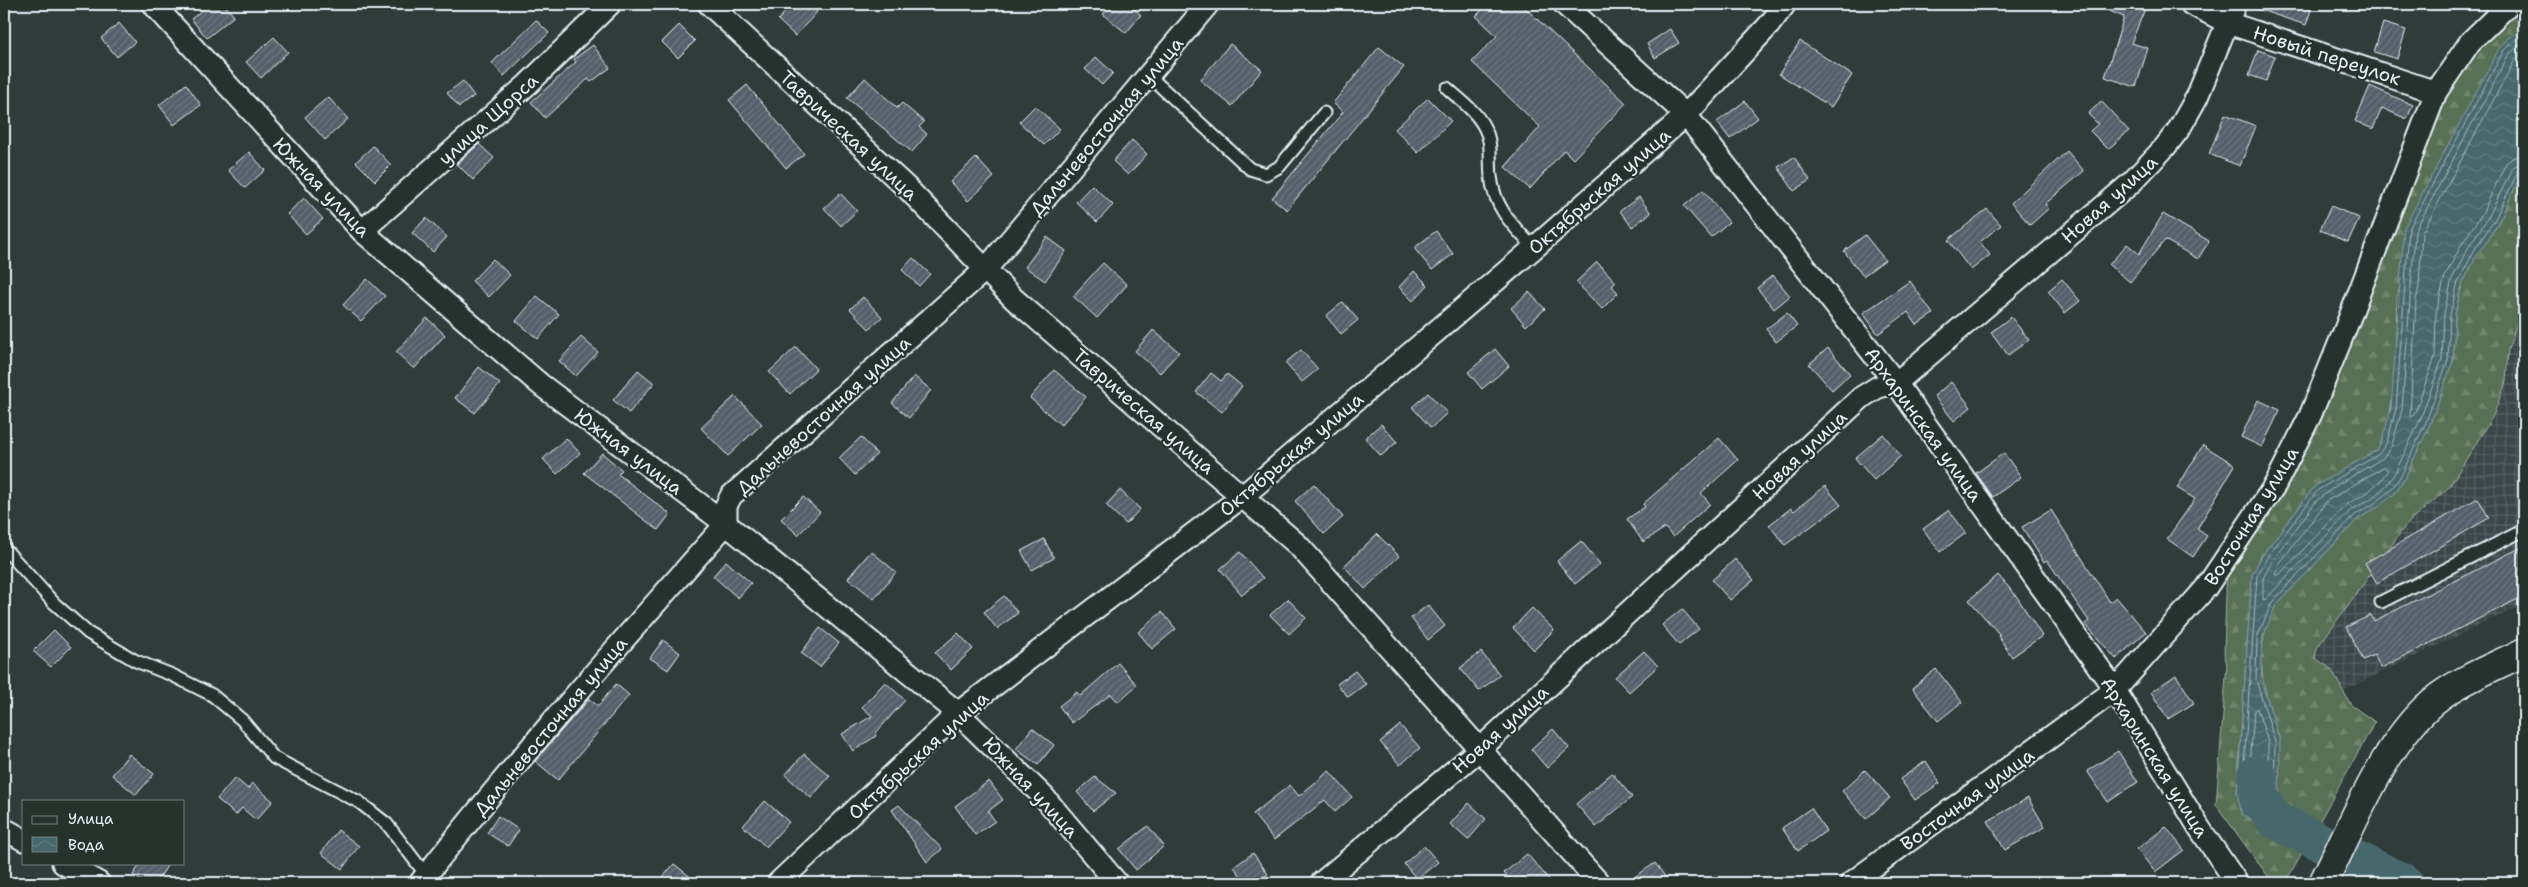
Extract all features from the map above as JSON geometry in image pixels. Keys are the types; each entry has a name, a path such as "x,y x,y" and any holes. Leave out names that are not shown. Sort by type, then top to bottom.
{"main road":[{"path":"2323,883 2388,757 2404,733 2424,710 2458,684 2524,652"}],"street":[{"name":"Южная улица","path":"153,4 362,231 541,385 726,524 958,713 1044,797 1117,883"},
{"name":"улица Щорса","path":"362,231 528,84 610,4"},
{"name":"Таврическая улица","path":"709,4 907,188 1014,298 1291,538 1325,573 1599,883"},
{"name":"Дальневосточная улица","path":"423,879 483,803 579,689 726,524 726,506 731,496 986,269 1208,4"},
{"name":"Архаринская улица","path":"1564,4 1686,115 1896,383 2115,690 2200,829 2237,883"},
{"name":"Октябрьская улица","path":"778,883 958,713 1243,496 1534,248 1686,115 1786,4"},
{"name":"Новый переулок","path":"2191,4 2232,13 2436,92"},
{"name":"Восточная улица","path":"1851,883 2115,690 2205,589 2282,472 2310,416 2436,92 2470,42 2509,4"},
{"name":"Новая улица","path":"1320,883 1480,749 1862,397 1878,387 1896,383 2130,183 2165,147 2179,128 2197,97 2232,13"},
{"path":"4,829 22,839"},
{"path":"65,864 99,883"}],"lane":[{"path":"1148,75 1250,169 1266,174 1279,167 1324,113"},
{"path":"1447,88 1474,113 1485,127 1490,142 1491,177 1496,199 1506,218 1534,248"},
{"path":"2381,602 2524,530"},
{"path":"4,548 54,603 88,633 136,661 172,675 212,695 242,720 274,758 359,802 387,824 423,879"}],"shaded area":[{"path":"2524,302 2524,604 2343,691 2331,669 2315,659 2317,648 2406,525 2449,487 2493,416 2506,382 2508,350"}],"green space":[{"path":"2511,4 2524,4 2524,29 2508,38 2400,286 2397,297 2396,355 2392,396 2384,434 2377,450 2315,486 2263,554 2252,575 2237,793 2280,741 2265,689 2261,657 2263,640 2276,605 2359,518 2378,507 2394,494 2406,476 2430,424 2453,361 2455,314 2462,284 2479,251 2487,242 2499,221 2524,169 2524,302 2508,350 2506,382 2493,416 2449,487 2406,525 2317,648 2315,658 2331,669 2351,705 2375,722 2285,883 2273,883 2216,805 2227,664 2224,654 2227,565 2296,467 2354,339 2355,328 2443,85"}],"water":[{"path":"2524,29 2524,169 2499,221 2487,242 2479,251 2462,284 2455,314 2453,361 2430,424 2406,476 2394,494 2378,507 2359,518 2276,605 2263,637 2261,680 2280,741 2279,810 2275,820 2262,822 2250,819 2242,815 2237,793 2252,575 2263,554 2315,486 2377,450 2382,440 2391,409 2404,228 2500,47 2508,38"}],"building":[{"path":"210,4 224,4 234,16 207,38 191,19"},
{"path":"793,4 808,4 817,12 795,36 778,20"},
{"path":"1112,4 1128,4 1141,15 1126,33 1103,14"},
{"path":"1488,4 1521,4 1626,103 1573,159 1564,150 1530,189 1505,167 1540,127 1472,62 1497,36 1476,16"},
{"path":"2092,4 2147,4 2131,43 2148,48 2136,87 2105,77 2124,17"},
{"path":"2252,4 2313,4 2306,25 2251,7"},
{"path":"536,20 549,33 504,76 492,63"},
{"path":"119,23 135,42 117,57 101,38"},
{"path":"2383,23 2406,30 2397,59 2374,52"},
{"path":"679,25 695,41 678,58 662,42"},
{"path":"1670,29 1679,43 1655,58 1647,44"},
{"path":"274,37 288,52 261,78 246,62"},
{"path":"1800,41 1852,75 1831,107 1779,74"},
{"path":"1230,44 1262,70 1232,106 1200,80"},
{"path":"593,45 610,68 591,82 588,79 545,118 531,102 576,62 574,59"},
{"path":"1379,47 1404,67 1287,210 1272,198 1343,112 1333,103"},
{"path":"2258,50 2275,56 2266,81 2249,75"},
{"path":"1096,57 1113,73 1102,85 1085,69"},
{"path":"865,78 897,108 902,103 924,122 919,127 927,134 912,152 847,98"},
{"path":"463,81 474,96 459,107 447,93"},
{"path":"186,84 201,105 174,125 159,105"},
{"path":"747,85 804,154 786,168 729,100"},
{"path":"2370,86 2413,105 2407,119 2382,108 2373,129 2355,121"},
{"path":"328,97 348,119 325,140 305,117"},
{"path":"1428,98 1451,121 1418,153 1395,129"},
{"path":"1745,101 1758,118 1730,139 1717,122"},
{"path":"2101,101 2129,131 2108,149 2090,131 2098,124 2088,114"},
{"path":"1035,106 1060,129 1044,145 1019,122"},
{"path":"2225,114 2256,126 2240,166 2209,154"},
{"path":"1132,140 1147,154 1128,175 1113,161"},
{"path":"479,144 494,158 473,180 457,164"},
{"path":"373,146 391,165 375,181 356,162"},
{"path":"2067,151 2084,171 2045,204 2049,208 2030,225 2011,203"},
{"path":"249,152 265,170 245,188 228,170"},
{"path":"1794,157 1810,180 1794,191 1778,167"},
{"path":"976,158 994,177 968,201 950,182"},
{"path":"1092,185 1113,205 1097,222 1076,202"},
{"path":"1703,190 1729,222 1711,237 1684,206"},
{"path":"840,193 857,211 841,226 824,208"},
{"path":"1639,197 1651,213 1632,227 1620,211"},
{"path":"304,198 323,219 306,234 287,214"},
{"path":"2331,206 2359,218 2348,242 2320,230"},
{"path":"1987,209 2001,225 1980,242 1990,255 1971,270 1948,240"},
{"path":"2163,214 2209,241 2198,259 2165,240 2130,282 2109,265 2127,244 2139,254"},
{"path":"426,218 447,237 433,252 412,233"},
{"path":"1436,231 1453,254 1432,270 1414,248"},
{"path":"1865,235 1885,260 1863,276 1844,251"},
{"path":"1047,237 1066,251 1045,281 1025,267"},
{"path":"913,258 930,274 919,286 902,270"},
{"path":"493,259 510,275 489,297 472,281"},
{"path":"1597,262 1616,282 1612,286 1618,293 1602,309 1576,282"},
{"path":"1103,263 1127,285 1097,318 1073,296"},
{"path":"1414,271 1428,285 1413,301 1399,287"},
{"path":"1773,275 1790,296 1774,309 1757,288"},
{"path":"367,279 385,296 361,321 343,305"},
{"path":"2062,279 2080,301 2065,313 2048,291"},
{"path":"1910,281 1933,314 1917,325 1908,312 1878,334 1863,313"},
{"path":"1529,292 1545,309 1526,326 1511,308"},
{"path":"537,296 559,314 538,339 516,321"},
{"path":"863,297 882,317 869,329 850,309"},
{"path":"1343,302 1358,320 1341,334 1326,316"},
{"path":"1787,313 1797,326 1776,342 1766,329"},
{"path":"2011,317 2029,340 2008,355 1991,332"},
{"path":"427,318 445,335 414,369 396,352"},
{"path":"1153,330 1179,352 1160,373 1135,351"},
{"path":"581,337 598,352 576,376 559,361"},
{"path":"796,347 816,369 790,394 769,372"},
{"path":"1828,348 1850,374 1832,390 1809,364"},
{"path":"1495,349 1509,366 1482,389 1468,372"},
{"path":"1301,350 1318,369 1302,382 1285,363"},
{"path":"479,367 500,384 475,413 455,398"},
{"path":"638,370 654,383 629,413 613,400"},
{"path":"1054,370 1086,397 1061,425 1030,398"},
{"path":"1211,373 1221,381 1227,374 1242,386 1222,412 1196,392"},
{"path":"914,376 931,390 909,418 892,403"},
{"path":"1951,382 1971,407 1954,421 1934,396"},
{"path":"1428,393 1447,413 1431,428 1412,407"},
{"path":"735,396 762,424 728,456 701,428"},
{"path":"2258,400 2280,410 2262,447 2241,437"},
{"path":"1381,424 1397,442 1381,456 1365,438"},
{"path":"1883,434 1901,456 1874,480 1855,458"},
{"path":"861,437 877,454 855,475 839,458"},
{"path":"566,438 580,453 557,474 543,459"},
{"path":"1719,438 1738,460 1701,493 1710,504 1673,537 1665,528 1643,542 1627,519 1645,507 1643,504"},
{"path":"2203,445 2235,465 2197,529 2207,536 2193,557 2167,539 2195,499 2177,488"},
{"path":"602,453 622,470 618,474 670,514 658,530 584,473"},
{"path":"2004,453 2021,477 1993,497 1976,473"},
{"path":"1314,484 1343,517 1324,534 1295,501"},
{"path":"1825,486 1841,505 1785,545 1769,525 1791,508 1794,511"},
{"path":"1120,490 1140,509 1126,524 1106,505"},
{"path":"803,497 820,512 798,535 781,519"},
{"path":"2478,498 2489,518 2377,583 2365,563"},
{"path":"1949,510 1966,533 1940,552 1923,529"},
{"path":"2051,510 2110,602 2116,597 2146,632 2116,659 2085,624 2089,621 2047,560 2044,562 2022,527"},
{"path":"1377,534 1399,556 1365,589 1344,566"},
{"path":"1044,539 1054,558 1032,570 1021,551"},
{"path":"1581,541 1600,564 1575,584 1557,561"},
{"path":"2524,546 2524,596 2381,668 2374,655 2363,660 2346,627 2371,615 2374,621"},
{"path":"871,551 896,572 874,599 848,578"},
{"path":"1240,552 1263,578 1242,595 1220,569"},
{"path":"1735,559 1754,580 1730,600 1712,580"},
{"path":"726,561 751,583 738,598 713,576"},
{"path":"1998,575 2017,597 2042,636 2012,657 1998,636 2000,635 1969,600"},
{"path":"1004,596 1018,613 997,629 984,612"},
{"path":"1288,599 1306,618 1289,634 1270,615"},
{"path":"1428,605 1445,626 1428,640 1411,618"},
{"path":"1532,608 1554,630 1534,650 1513,628"},
{"path":"1682,609 1699,629 1679,645 1662,625"},
{"path":"1162,612 1176,629 1152,649 1138,632"},
{"path":"820,628 839,643 820,667 801,653"},
{"path":"54,630 71,647 51,667 33,651"},
{"path":"958,633 973,649 951,670 935,653"},
{"path":"663,640 680,653 668,670 650,658"},
{"path":"1644,651 1658,666 1629,692 1615,677"},
{"path":"1481,652 1500,675 1479,691 1460,668"},
{"path":"1118,663 1137,685 1118,702 1111,694 1072,723 1059,706 1077,692 1080,696"},
{"path":"1936,669 1962,702 1938,721 1912,688"},
{"path":"1355,671 1366,684 1348,697 1337,684"},
{"path":"2176,675 2194,703 2168,719 2151,692"},
{"path":"885,682 905,700 875,734 876,736 853,751 842,734 872,716 862,707"},
{"path":"616,684 629,695 558,780 535,761 589,699 598,706"},
{"path":"1400,725 1420,748 1400,765 1380,742"},
{"path":"1032,728 1054,745 1038,765 1016,749"},
{"path":"1553,729 1569,748 1547,768 1531,749"},
{"path":"2118,751 2138,782 2108,802 2087,771"},
{"path":"129,754 154,774 136,795 112,775"},
{"path":"804,754 830,776 811,798 785,775"},
{"path":"1926,761 1940,783 1915,800 1900,779"},
{"path":"1865,770 1890,798 1866,819 1842,791"},
{"path":"1329,771 1352,797 1335,812 1325,800 1274,840 1253,814 1290,785 1299,796"},
{"path":"1612,773 1632,797 1596,827 1576,804"},
{"path":"1095,777 1116,793 1093,811 1077,792"},
{"path":"235,778 248,789 252,783 273,801 256,820 242,808 236,815 217,799"},
{"path":"989,781 1003,800 988,811 995,821 975,835 955,806"},
{"path":"2028,798 2045,827 2005,850 1988,821"},
{"path":"765,801 789,822 766,847 743,826"},
{"path":"1469,803 1486,819 1468,840 1450,824"},
{"path":"899,805 942,849 927,862 892,810"},
{"path":"1811,808 1826,831 1798,851 1782,828"},
{"path":"498,816 519,830 508,846 487,833"},
{"path":"1148,826 1164,846 1136,870 1119,849"},
{"path":"2166,827 2184,850 2155,872 2137,849"},
{"path":"338,830 359,846 342,869 321,853"},
{"path":"1424,846 1438,862 1417,879 1404,864"},
{"path":"1253,853 1268,874 1255,883 1246,883 1234,867"},
{"path":"1527,854 1552,883 1513,883 1504,873"},
{"path":"1655,863 1670,883 1626,883"},
{"path":"140,864 168,864 156,883 144,883 133,875"},
{"path":"674,864 698,883 658,883"}],"waterway":[{"path":"2257,774 2260,798 2275,820 2405,883"}]}
